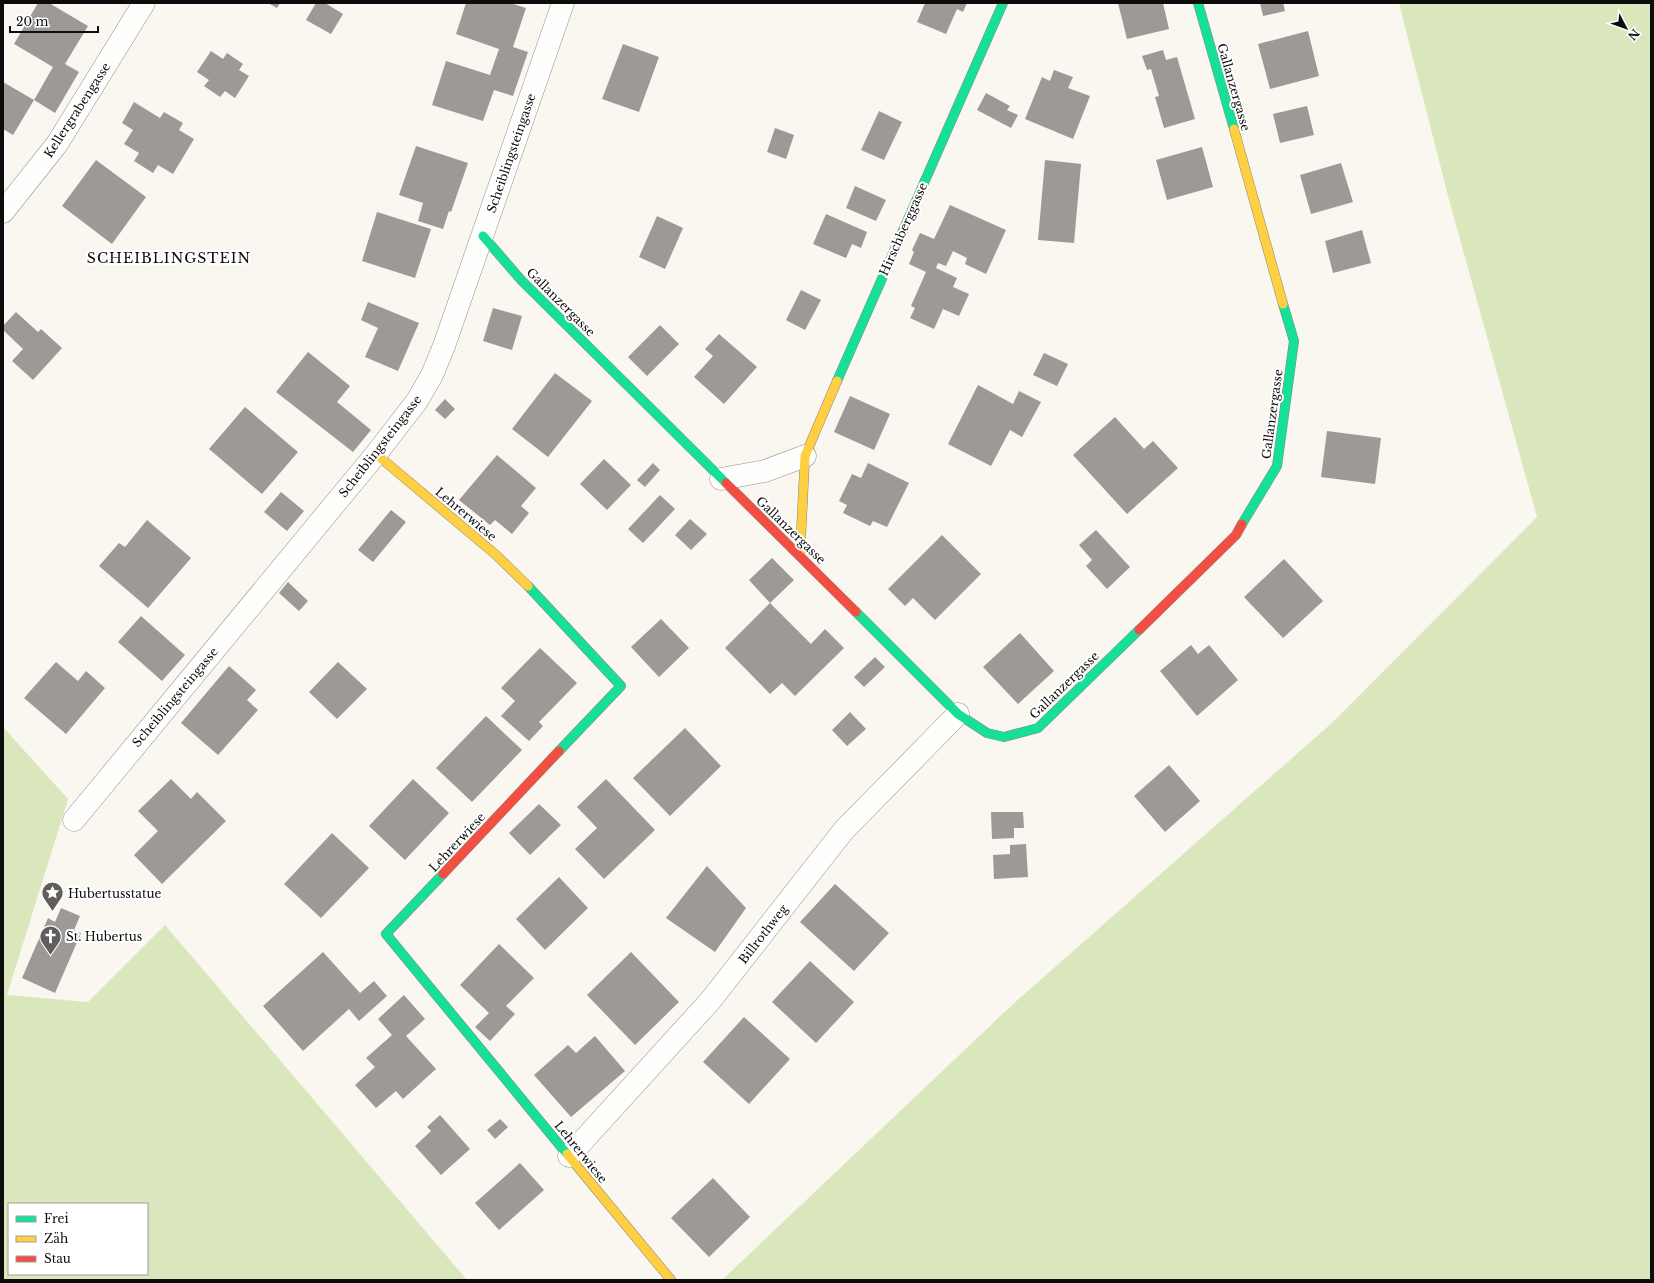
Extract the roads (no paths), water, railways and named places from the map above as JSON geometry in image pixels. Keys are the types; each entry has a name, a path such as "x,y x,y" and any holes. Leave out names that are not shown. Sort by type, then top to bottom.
{"street":[{"name":"Kellergrabengasse","path":"3,212 58,144 144,3"},
{"name":"Scheiblingsteingasse","path":"74,820 376,454 417,401 432,375 444,346 563,3"},
{"name":"Hirschberggasse","path":"800,555 805,456 882,275 1003,3"},
{"name":"Gallanzergasse","path":"483,236 522,281 721,479 800,555 958,714 985,734 1003,738 1019,735 1038,728 1236,535 1277,466 1294,341 1198,3"},
{"name":"Lehrerwiese","path":"376,454 495,554 531,589 621,686 386,934 671,1280"},
{"path":"721,479 765,471 805,456"},
{"name":"Billrothweg","path":"569,1156 710,1001 844,830 958,714"}],"place":[{"name":"Hubertusstatue","path":"52,912"},
{"name":"St. Hubertus","path":"51,956"}],"district":[{"name":"SCHEIBLINGSTEIN","path":"169,258"}]}
